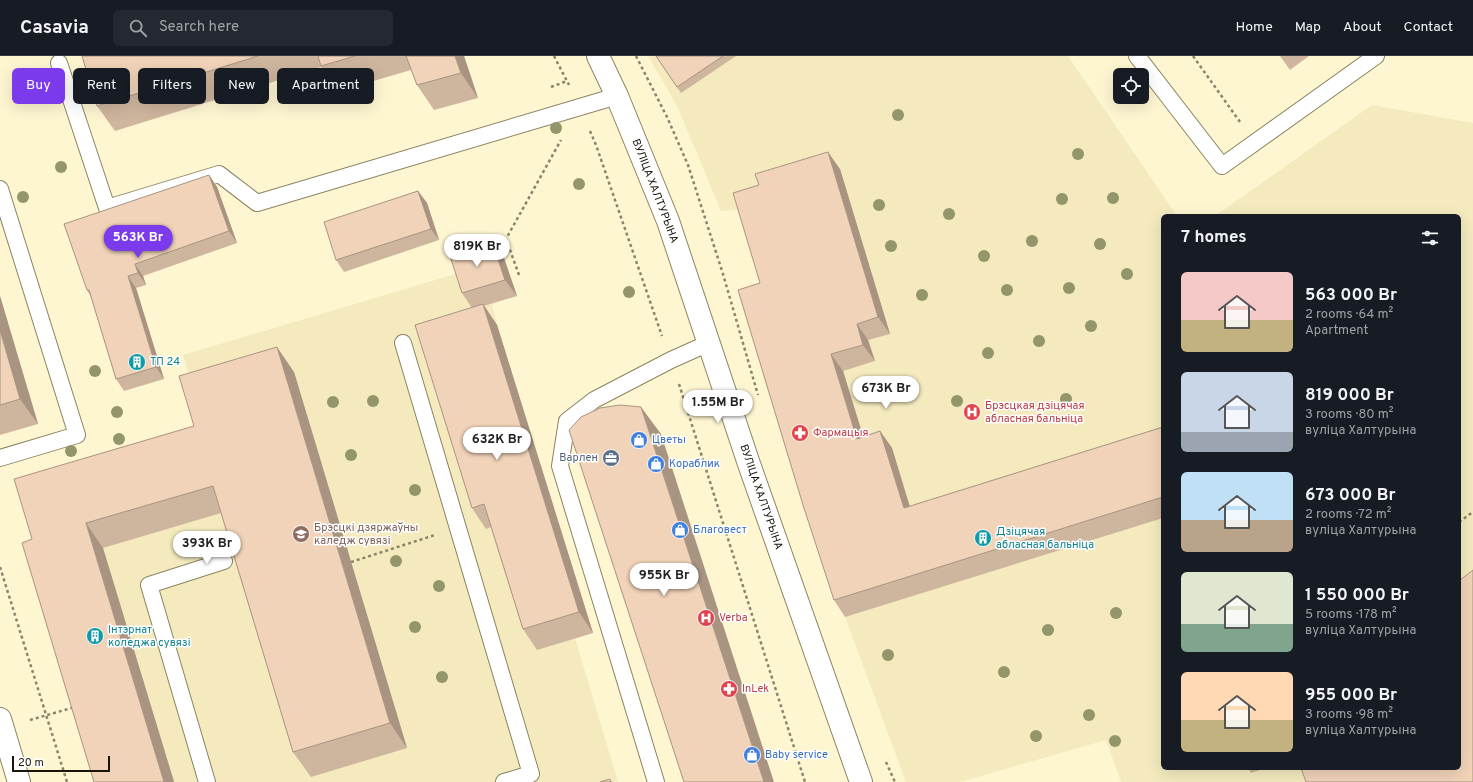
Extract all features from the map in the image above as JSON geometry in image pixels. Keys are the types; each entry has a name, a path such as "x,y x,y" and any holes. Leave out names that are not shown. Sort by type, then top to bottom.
{"street":[{"name":"ВУЛІЦА ХАЛТУРЫНА","path":"598,56 617,96 668,221 752,471 861,782"},
{"path":"0,719 19,782"}],"lane":[{"path":"1137,56 1222,166 1376,56"},
{"path":"59,63 107,208 220,174 257,203 617,96"},
{"path":"0,190 77,435 0,458"},
{"path":"403,343 531,774 504,782"},
{"path":"656,782 560,466 568,421 594,400 671,360 709,343"},
{"path":"207,782 149,585 224,562"}],"path":[{"path":"554,56 596,145 671,360 805,782"},
{"path":"636,56 667,117 688,165 723,274 760,401"},
{"path":"1193,56 1244,127"},
{"path":"519,275 506,239 579,108"},
{"path":"1461,521 1473,512"},
{"path":"352,562 458,528"},
{"path":"0,567 67,782"},
{"path":"46,716 82,705"},
{"path":"886,761 895,782"}],"shaded area":[{"name":"Брэсцкая дзіцячая абласная бальніца","path":"648,56 1068,56 1176,214 1161,214 1161,770 1461,770 1461,214 1218,214 1372,105 1473,123 1473,782 1121,782 1106,740 960,782 906,782 845,617 814,521 771,300 744,209 721,211 677,106"},
{"name":"Брэсцкі дзяржаўны каледж сувязі","path":"462,272 474,310 492,304 497,325 593,633 575,638 618,782 105,782 40,568 212,451 183,355"}],"building":[{"path":"82,56 258,56 219,68 214,68 214,70 206,72 206,68 138,68 138,93 130,96 130,68 86,68"},
{"path":"318,56 355,56 321,66"},
{"path":"406,56 455,56 461,73 417,85"},
{"path":"656,56 723,56 677,87"},
{"path":"828,152 878,317 857,324 863,345 831,354 857,439 880,431 904,508 1161,428 1161,498 834,600 803,505 738,290 760,283 733,193 759,185 755,174"},
{"path":"209,175 229,231 135,264 138,273 128,276 156,367 116,379 89,290 87,290 64,224"},
{"path":"418,191 431,229 336,260 324,222"},
{"path":"492,242 505,280 462,293 450,256"},
{"path":"483,304 579,612 523,629 484,504 472,508 415,325"},
{"path":"0,330 20,399 0,405"},
{"path":"277,347 390,723 293,752 213,486 86,523 164,782 94,782 22,543 32,539 14,479 194,426 179,376"},
{"path":"620,405 641,407 764,782 684,782 569,430 581,417 600,408"},
{"path":"1473,570 1473,782 1306,782 1302,770 1461,770 1461,579"},
{"path":"610,779 611,782 600,782"}],"place":[{"name":"ТП 24","path":"137,362"},
{"name":"Брэсцкая дзіцячая абласная бальніца","path":"972,412"},
{"name":"Фармацыя","path":"800,433"},
{"name":"Цветы","path":"639,440"},
{"name":"Варлен","path":"611,458"},
{"name":"Кораблик","path":"656,464"},
{"name":"Благовест","path":"680,530"},
{"name":"Брэсцкі дзяржаўны каледж сувязі","path":"301,534"},
{"name":"Дзіцячая абласная бальніца","path":"983,538"},
{"name":"Verba","path":"706,618"},
{"name":"Інтэрнат коледжа сувязі","path":"95,636"},
{"name":"InLek","path":"729,689"},
{"name":"Baby service","path":"752,755"}]}
